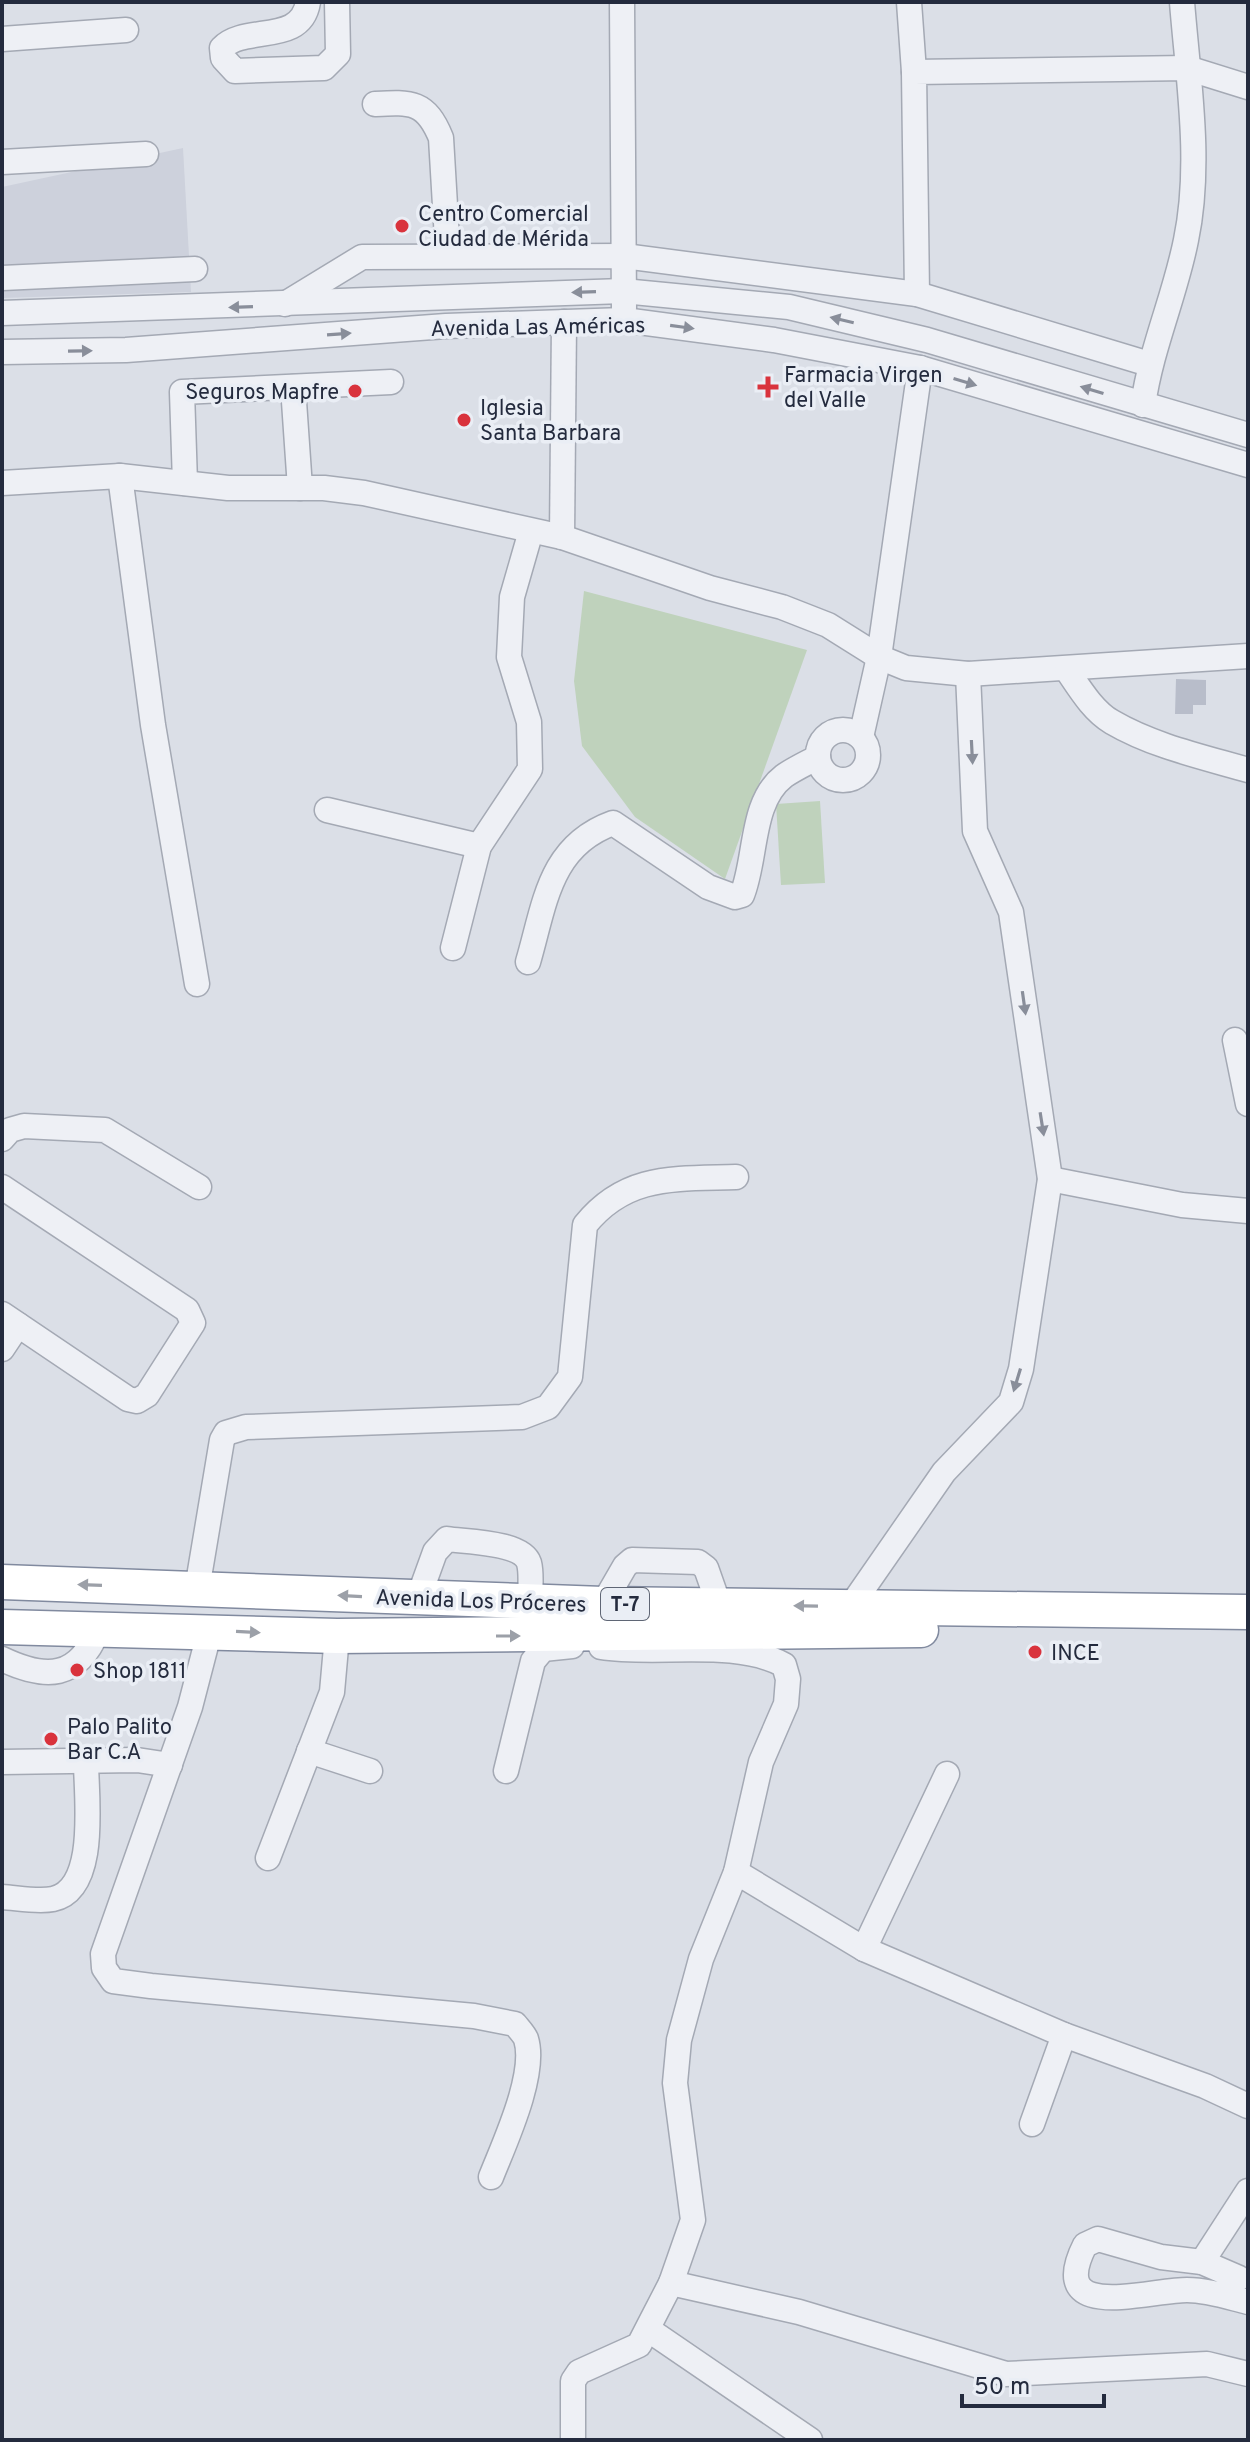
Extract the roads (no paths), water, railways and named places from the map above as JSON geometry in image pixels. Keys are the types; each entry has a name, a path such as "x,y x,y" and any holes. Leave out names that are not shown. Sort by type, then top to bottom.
{"highway":[{"name":"Avenida Los Próceres","path":"2,1582 603,1604 1248,1612"},
{"name":"Avenida Los Próceres","path":"2,1627 582,1639 974,1629 1248,1634"}],"street":[{"path":"308,2 306,12 294,26 269,34 230,40 222,48 228,66 235,71 324,68 338,54 337,2"},
{"path":"622,2 620,102 624,320"},
{"path":"909,2 914,72 917,294"},
{"path":"1143,405 1149,364 1187,239 1192,169 1182,2"},
{"path":"2,39 126,30"},
{"path":"914,72 1187,68 1248,87"},
{"path":"375,104 409,102 429,113 436,126 441,138 448,256"},
{"path":"2,162 146,154"},
{"path":"283,306 362,257 624,256 917,294 1149,364"},
{"path":"2,278 195,269"},
{"name":"Avenida Las Américas","path":"2,313 283,306 623,291 789,307 927,340 1248,435"},
{"path":"118,311 126,350"},
{"name":"Avenida Las Américas","path":"2,352 126,350 446,326 624,320 774,340 920,368 1248,465"},
{"path":"562,537 564,322"},
{"path":"861,737 879,657 920,368"},
{"path":"185,483 182,392 391,382"},
{"path":"293,387 300,488"},
{"path":"120,476 153,725 197,984"},
{"path":"2,483 120,476 185,483 364,493 562,537 710,588 782,607 828,625 879,657 906,668 968,674 1248,656"},
{"path":"453,948 479,846 530,769 529,722 509,657 512,597 531,531"},
{"path":"1067,670 1088,700 1110,721 1164,745 1248,770"},
{"path":"851,1606 944,1472 1011,1402 1021,1369 1050,1179 1011,912 975,831 968,674"},
{"path":"836,731 854,732 861,737 868,753 864,770 857,776 841,780 832,778 820,766 818,757 822,741 836,731"},
{"path":"528,962 554,871 591,831 613,823 708,887 735,897 742,895 765,797 783,777 818,757"},
{"path":"327,810 479,846"},
{"path":"1235,1040 1248,1104"},
{"path":"2,1139 10,1130 24,1126 105,1130 199,1187"},
{"path":"197,1589 220,1448 226,1433 246,1427 522,1417 548,1407 570,1377 585,1225 600,1207 617,1194 643,1183 736,1177"},
{"path":"1050,1179 1182,1205 1248,1211"},
{"path":"2,1187 187,1310 193,1320 188,1334 149,1392 137,1401 128,1399 10,1320 2,1349"},
{"path":"418,1599 435,1552 447,1539 515,1548 529,1562 530,1601"},
{"path":"2,1659 37,1670 64,1672 79,1663 98,1630"},
{"path":"210,1630 190,1707 103,1954 104,1968 113,1981 494,2018 515,2024 526,2038 526,2074 510,2131 491,2177"},
{"path":"268,1858 332,1692 337,1636"},
{"path":"506,1771 533,1661 543,1649 582,1639 617,1650 733,1652 768,1657 784,1665 788,1679 786,1704 761,1762 736,1872 701,1959 679,2040 675,2083 693,2220 671,2283 639,2345 579,2372 573,2381 573,2440"},
{"path":"309,1751 370,1771"},
{"path":"2,1762 137,1760 170,1765"},
{"path":"2,1897 54,1899 71,1889 81,1875 85,1858 86,1761"},
{"path":"864,1949 947,1774"},
{"path":"736,1872 864,1949 1064,2035 1205,2086 1248,2106"},
{"path":"1032,2124 1064,2035"},
{"path":"1202,2262 1248,2191"},
{"path":"1239,2278 1202,2262 1161,2257 1098,2239 1085,2245 1076,2277 1082,2290 1099,2299 1186,2290 1210,2292 1248,2302"},
{"path":"671,2283 799,2312 1006,2374 1207,2364 1248,2374"},
{"path":"649,2330 810,2440"}],"place":[{"name":"Centro Comercial Ciudad de Mérida","path":"402,226"},
{"name":"Farmacia Virgen del Valle","path":"768,387"},
{"name":"Seguros Mapfre","path":"355,391"},
{"name":"Iglesia Santa Barbara","path":"464,420"},
{"name":"INCE","path":"1035,1652"},
{"name":"Shop 1811","path":"77,1670"},
{"name":"Palo Palito Bar C.A","path":"51,1739"}]}
